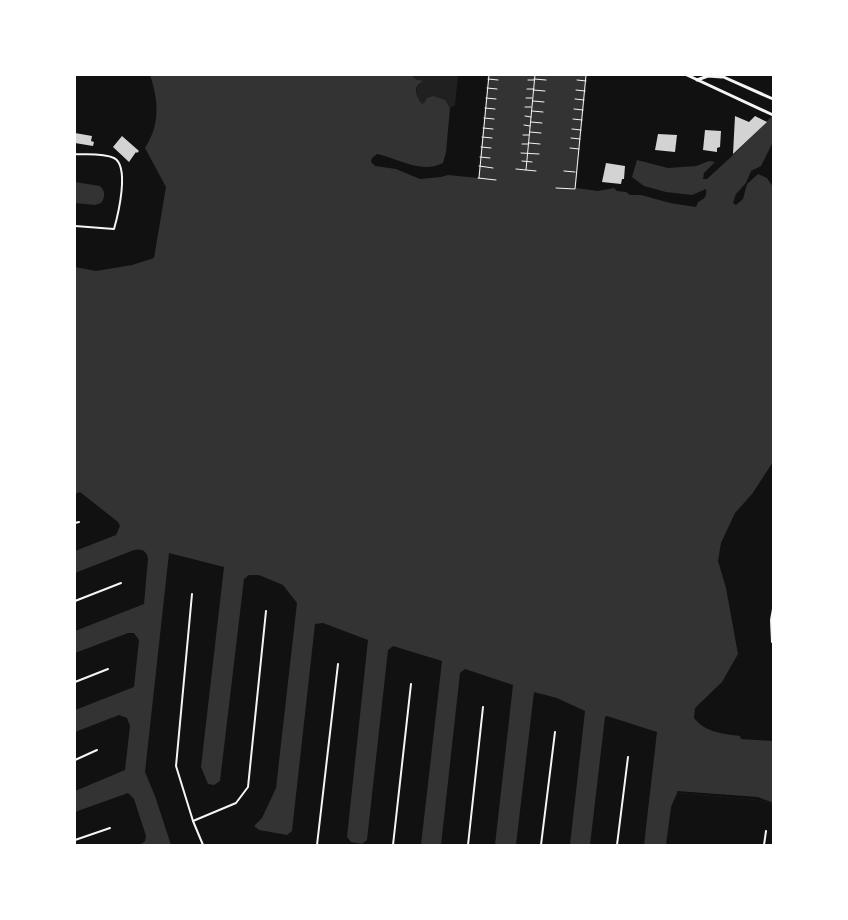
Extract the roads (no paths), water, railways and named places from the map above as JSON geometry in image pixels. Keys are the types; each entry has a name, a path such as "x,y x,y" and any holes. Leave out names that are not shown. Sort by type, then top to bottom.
{"main road":[{"path":"687,75 773,115"},
{"path":"720,75 772,99"},
{"path":"697,80 708,76 725,78"}],"street":[{"path":"75,154 113,158 120,163 122,168 114,229 75,226"},
{"path":"75,523 79,522"},
{"path":"75,601 121,584"},
{"path":"192,594 176,766 203,845"},
{"path":"772,642 771,620 773,609"},
{"path":"193,820 236,803 248,788 266,611"},
{"path":"317,845 338,664"},
{"path":"75,682 108,669"},
{"path":"393,845 411,684"},
{"path":"468,845 483,707"},
{"path":"541,845 554,732"},
{"path":"75,760 98,750"},
{"path":"617,845 628,757"},
{"path":"75,840 110,828"},
{"path":"764,845 766,831"}]}
